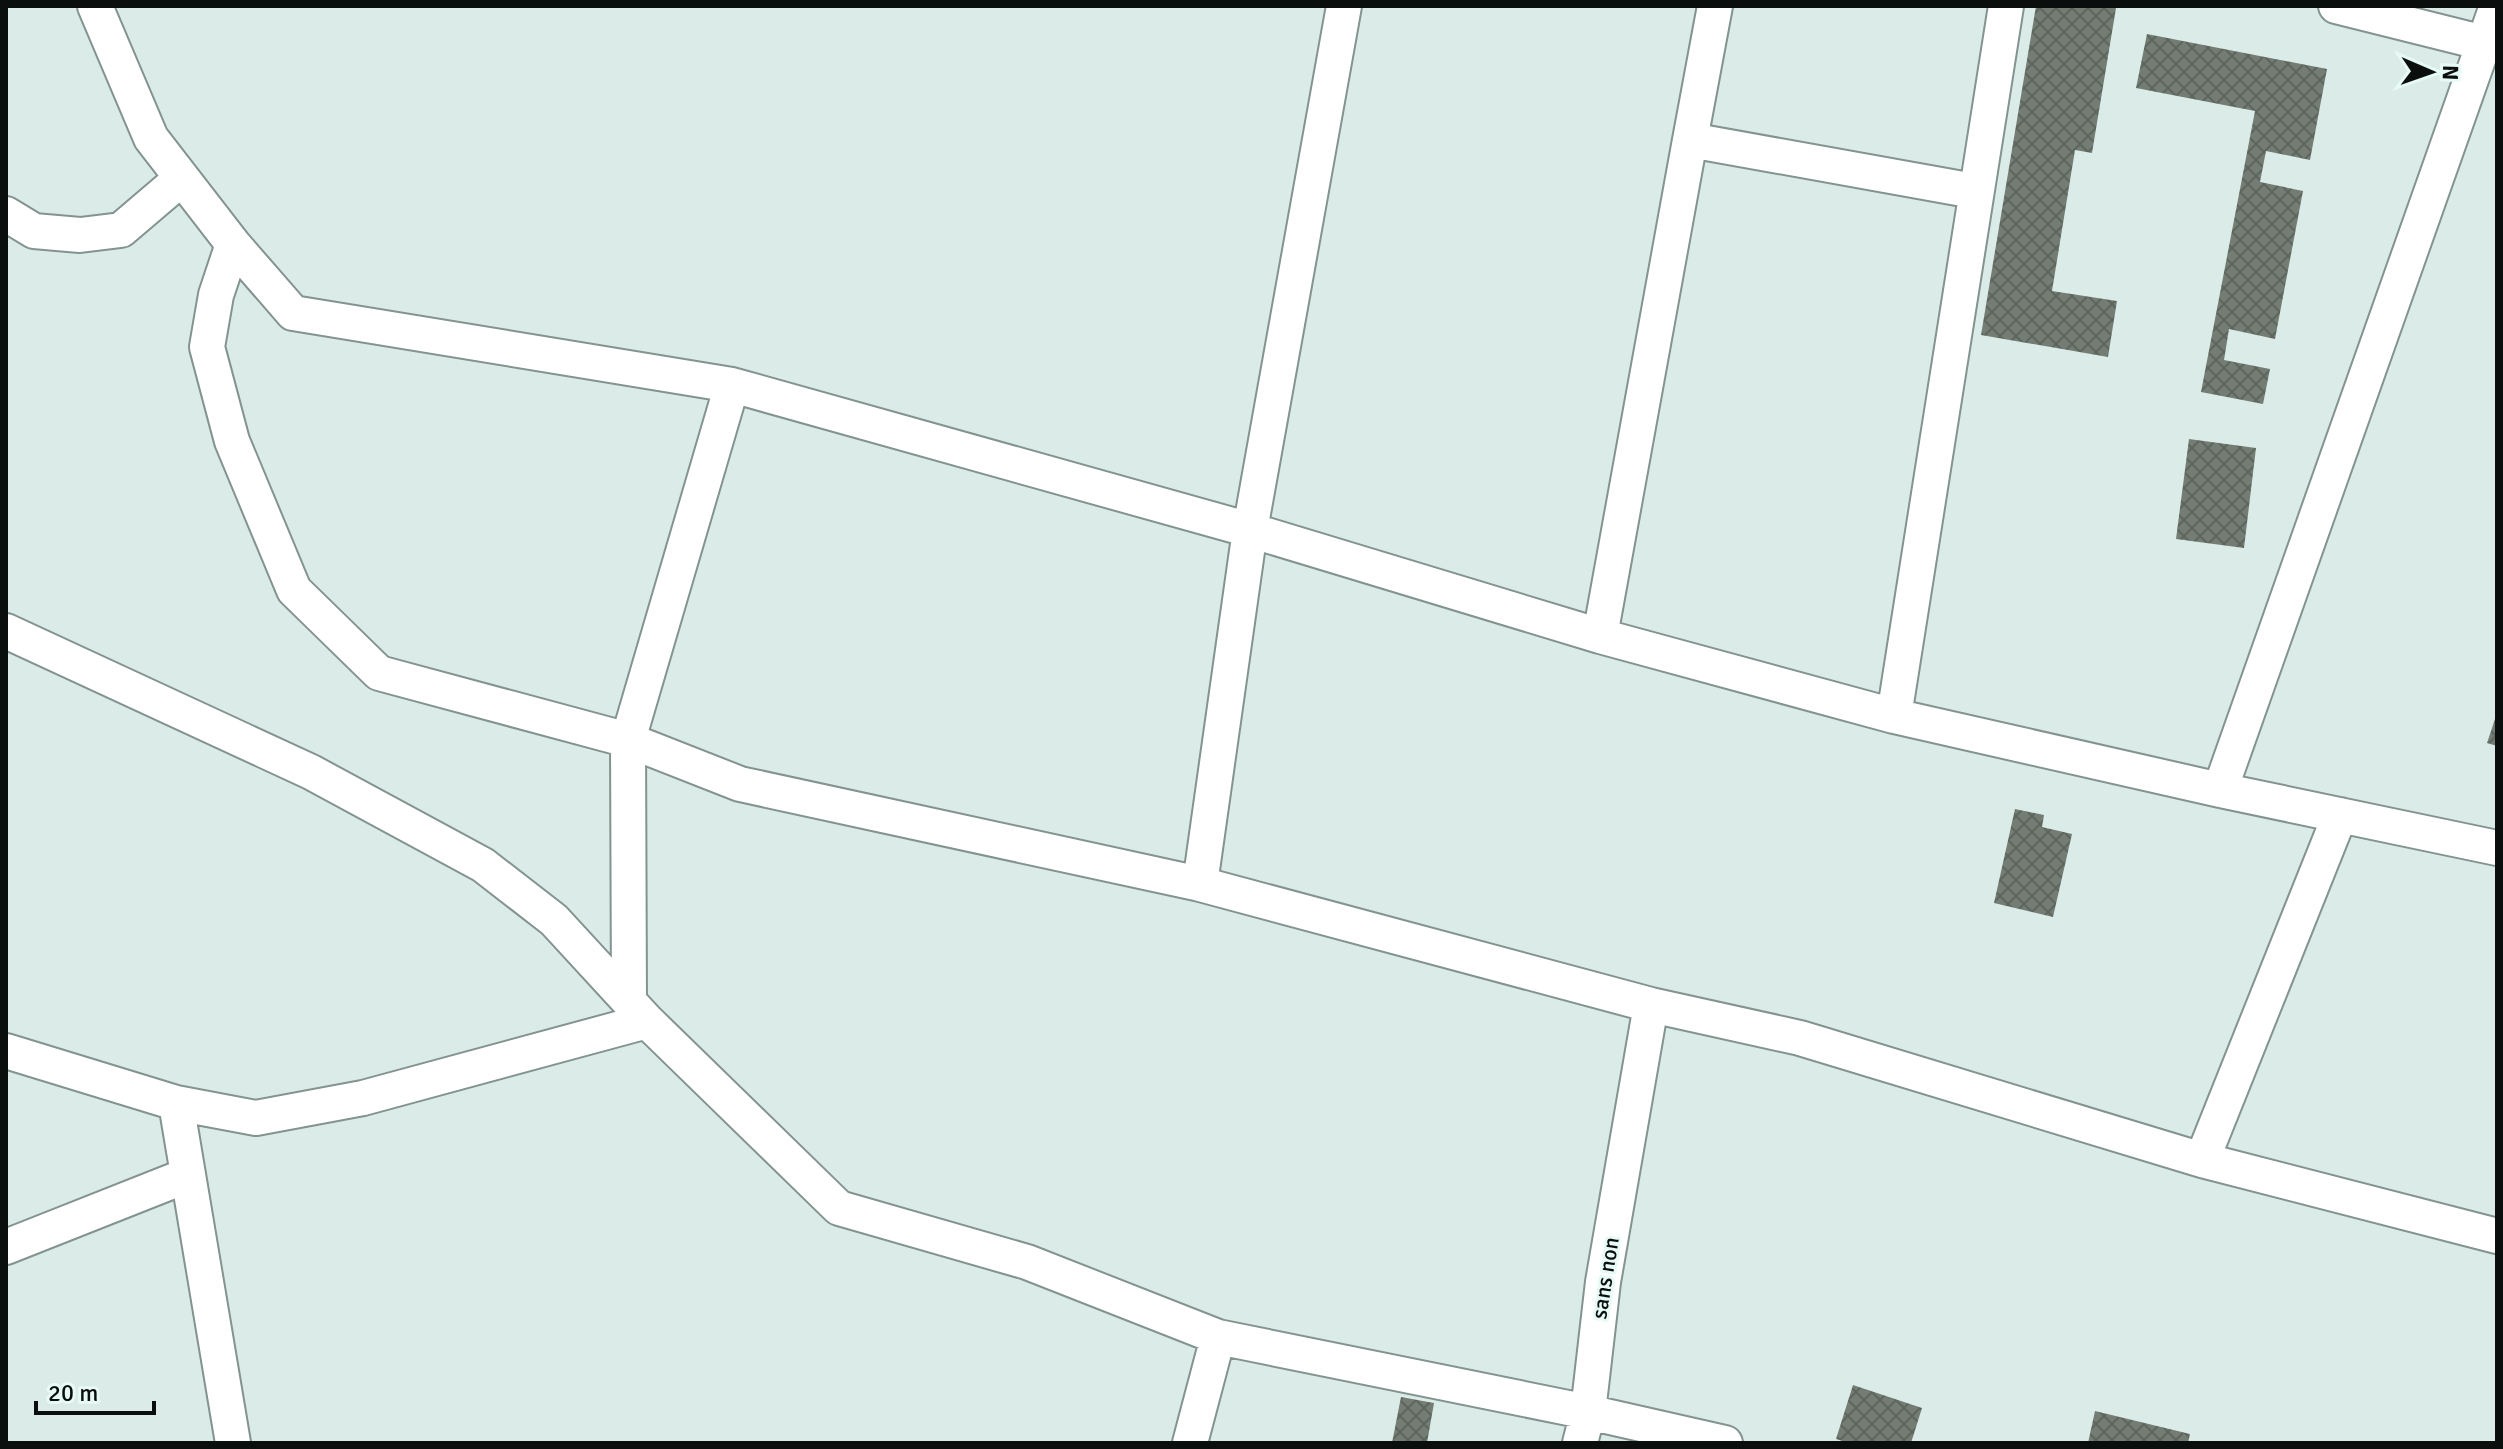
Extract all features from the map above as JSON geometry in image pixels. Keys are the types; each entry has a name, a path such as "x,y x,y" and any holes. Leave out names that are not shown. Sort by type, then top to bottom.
{"street":[{"path":"95,6 151,138 233,244 293,313 732,385 1250,530 1600,636 1894,716 2220,790 2497,848"},
{"path":"1200,884 1250,530 1344,6"},
{"path":"1600,636 1715,6"},
{"path":"1894,716 1974,191 2006,6"},
{"path":"2336,6 2484,43"},
{"path":"2220,790 2497,6"},
{"path":"1690,140 1974,191"},
{"path":"6,214 34,231 80,235 121,230 182,178"},
{"path":"233,244 216,295 207,347 232,441 294,590 379,673 628,740 740,784 1200,884 1651,1005 1800,1038 2202,1160 2497,1236"},
{"path":"638,1011 628,740 732,385"},
{"path":"6,631 311,772 483,865 554,920 638,1011 839,1208 1027,1262 1218,1337 1584,1427 1725,1443"},
{"path":"2202,1160 2340,815"},
{"name":"sans non","path":"1584,1427 1603,1282 1651,1005"},
{"path":"6,1051 176,1103 256,1118 363,1098 638,1011"},
{"path":"176,1103 233,1443"},
{"path":"6,1247 188,1175"},
{"path":"1190,1443 1218,1337"}],"building":[{"path":"2036,6 2116,8 2092,153 2075,150 2052,291 2117,301 2108,357 1981,335"},
{"path":"2147,34 2327,69 2310,160 2266,151 2260,182 2303,191 2275,339 2229,329 2224,360 2270,369 2263,404 2201,392 2255,111 2136,88"},
{"path":"2189,439 2256,448 2244,548 2176,539"},
{"path":"2497,713 2497,746 2487,743"},
{"path":"2015,809 2044,815 2042,827 2072,834 2053,917 1994,903"},
{"path":"1853,1385 1922,1408 1911,1443 1849,1443 1836,1439"},
{"path":"1401,1397 1434,1403 1427,1443 1392,1443"},
{"path":"2095,1411 2190,1434 2188,1443 2088,1443"}]}
